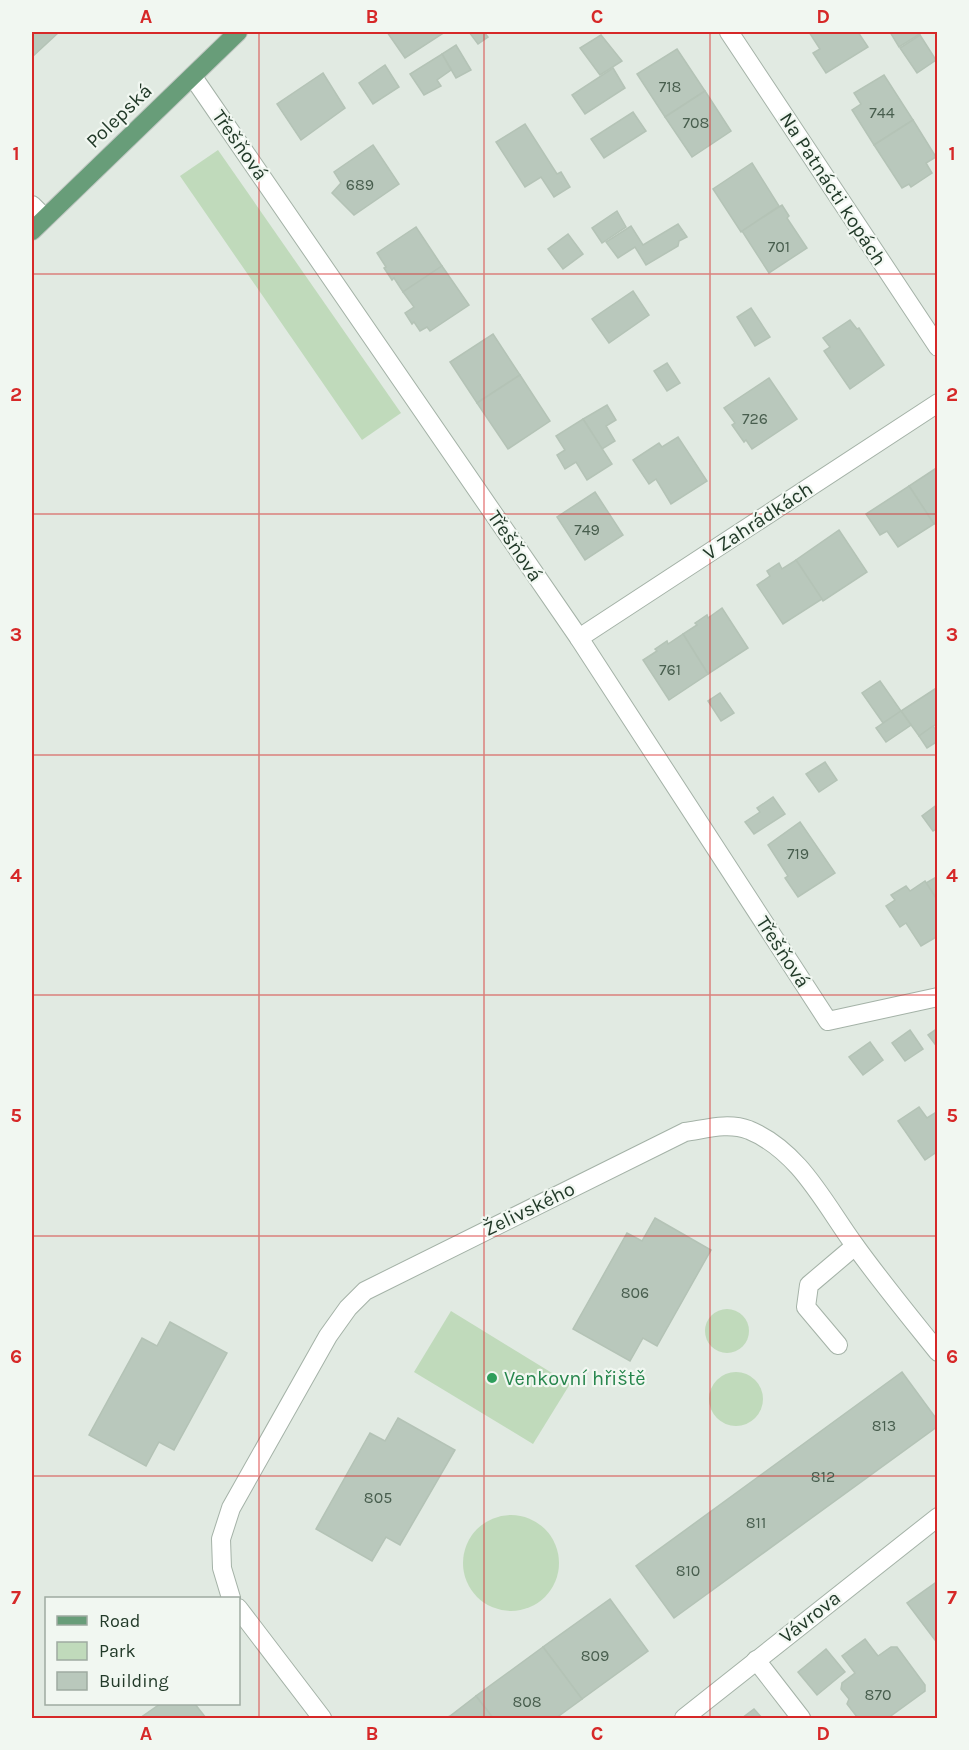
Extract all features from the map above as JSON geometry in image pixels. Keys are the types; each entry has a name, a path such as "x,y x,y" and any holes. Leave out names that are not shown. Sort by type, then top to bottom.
{"main road":[{"name":"Polepská","path":"38,225 238,32"}],"street":[{"name":"Na Patnácti kopách","path":"729,32 938,347"},
{"name":"Třešňová","path":"193,77 579,638 828,1021 938,997"},
{"path":"32,205 38,225"},
{"name":"V Zahrádkách","path":"579,638 938,403"},
{"name":"Želivského","path":"230,1597 222,1568 221,1539 231,1508 328,1336 348,1308 365,1291 685,1132 722,1126 747,1130 785,1153 810,1180 855,1246 938,1352"},
{"path":"838,1346 806,1307 808,1285 855,1246"},
{"name":"Vávrova","path":"684,1719 938,1517"},
{"path":"240,1611 322,1719"},
{"path":"756,1660 801,1719"}],"green space":[{"path":"218,150 401,413 362,440 180,176"},
{"path":"727,1309 736,1310 743,1315 748,1322 748,1340 743,1347 736,1352 727,1353 718,1352 711,1347 706,1340 705,1331 706,1322 711,1315 718,1310"},
{"name":"Venkovní hřiště","path":"451,1311 570,1384 533,1444 414,1372"},
{"path":"731,1372 741,1372 751,1376 759,1384 763,1399 759,1414 751,1422 741,1426 731,1426 721,1422 713,1414 709,1404 709,1394 713,1384 721,1376"},
{"path":"511,1515 529,1519 545,1529 555,1545 559,1563 555,1581 545,1597 529,1607 511,1611 493,1607 477,1597 467,1581 463,1563 467,1545 477,1529 493,1519"}],"building":[{"path":"32,32 59,32 32,57"},
{"path":"387,32 445,32 405,58"},
{"path":"469,32 484,32 488,37 478,44"},
{"path":"809,32 858,32 868,47 826,73 813,53 820,49"},
{"path":"890,32 923,32 899,47"},
{"path":"601,35 622,61 600,75 580,48"},
{"path":"920,35 936,60 917,73 900,48"},
{"path":"456,45 471,70 456,78 442,54"},
{"path":"677,49 705,91 665,117 637,74"},
{"path":"442,54 451,70 437,80 441,86 424,95 410,74"},
{"path":"385,65 399,87 373,104 359,83"},
{"path":"613,68 625,88 585,114 572,95"},
{"path":"323,73 345,108 301,140 277,104"},
{"path":"884,75 913,120 874,145 852,110 861,104 854,93"},
{"path":"705,91 731,131 692,157 665,117"},
{"path":"633,112 646,131 604,158 591,139"},
{"path":"913,120 936,157 926,163 932,173 911,187 909,184 902,188 874,145"},
{"path":"525,124 557,174 561,172 570,187 554,197 541,177 525,187 496,142"},
{"path":"373,145 399,184 354,215 332,193 341,183 334,172"},
{"path":"752,163 779,206 741,232 713,189"},
{"path":"782,205 789,216 787,218 807,248 769,273 742,231"},
{"path":"617,211 626,227 602,243 592,228"},
{"path":"678,224 687,237 679,241 678,246 646,265 635,247 618,258 606,242 631,226 643,245"},
{"path":"416,227 442,266 403,292 384,268 386,267 377,253"},
{"path":"568,234 583,254 563,269 548,249"},
{"path":"442,266 469,305 430,331 427,327 420,331 405,313 414,307 403,292"},
{"path":"633,291 649,315 609,343 592,319"},
{"path":"751,308 770,337 755,346 737,317"},
{"path":"850,320 857,329 859,328 884,365 850,389 824,351 830,347 823,338"},
{"path":"493,334 520,375 477,403 450,362"},
{"path":"667,363 680,383 667,391 654,371"},
{"path":"520,375 550,421 508,449 477,403"},
{"path":"769,378 797,419 752,449 732,425 735,423 724,408"},
{"path":"607,405 616,420 606,426 615,441 602,449 583,419"},
{"path":"583,419 612,464 587,480 576,462 565,469 557,455 565,450 556,436"},
{"path":"678,437 707,481 671,504 656,479 649,484 633,460 659,443 662,447"},
{"path":"938,467 938,521 934,524 909,486"},
{"path":"909,486 934,524 898,547 887,531 880,535 866,514"},
{"path":"595,492 623,535 585,560 557,517"},
{"path":"839,530 867,572 823,601 796,560"},
{"path":"796,560 822,599 783,624 757,585 770,576 767,571 779,563 782,569"},
{"path":"722,608 748,648 708,674 683,634 707,615 708,618"},
{"path":"683,634 708,674 669,700 643,660 667,641 668,644"},
{"path":"880,681 901,711 883,723 862,693"},
{"path":"938,687 938,723 919,736 901,711"},
{"path":"720,693 734,713 721,721 708,701"},
{"path":"901,711 911,725 886,742 876,728"},
{"path":"933,726 938,733 938,741 927,748 919,736"},
{"path":"825,762 837,780 819,792 806,774"},
{"path":"773,797 785,814 754,834 745,822 760,812 757,808"},
{"path":"938,804 938,828 933,831 922,816"},
{"path":"800,822 835,873 798,897 785,878 788,876 768,845"},
{"path":"938,876 938,901 926,883"},
{"path":"925,881 938,901 938,936 921,946 906,923 900,927 886,906 895,900 891,895 906,886 910,891"},
{"path":"938,1028 938,1048 928,1035"},
{"path":"910,1030 923,1049 905,1061 892,1043"},
{"path":"870,1042 883,1060 863,1075 849,1057"},
{"path":"919,1107 927,1118 938,1111 938,1151 925,1160 898,1121"},
{"path":"655,1218 711,1250 657,1346 643,1338 630,1361 573,1329 627,1233 642,1241"},
{"path":"170,1322 227,1353 174,1450 159,1442 146,1466 89,1435 142,1338 157,1346"},
{"path":"902,1372 938,1421 938,1426 674,1618 636,1566"},
{"path":"398,1418 455,1450 400,1545 386,1537 372,1561 316,1529 370,1433 385,1441"},
{"path":"938,1581 938,1644 907,1603"},
{"path":"610,1599 648,1651 582,1699 543,1647"},
{"path":"865,1639 878,1656 891,1647 897,1647 925,1685 925,1691 888,1718 857,1717 847,1704 849,1699 841,1689 842,1683 855,1673 842,1656"},
{"path":"543,1647 582,1699 556,1718 493,1718 476,1696"},
{"path":"826,1649 845,1672 817,1695 798,1672"},
{"path":"476,1696 493,1718 446,1718 450,1716"},
{"path":"159,1705 196,1705 206,1718 140,1718"},
{"path":"754,1709 762,1718 742,1718"}],"place":[{"name":"Venkovní hřiště","path":"492,1378"}]}
